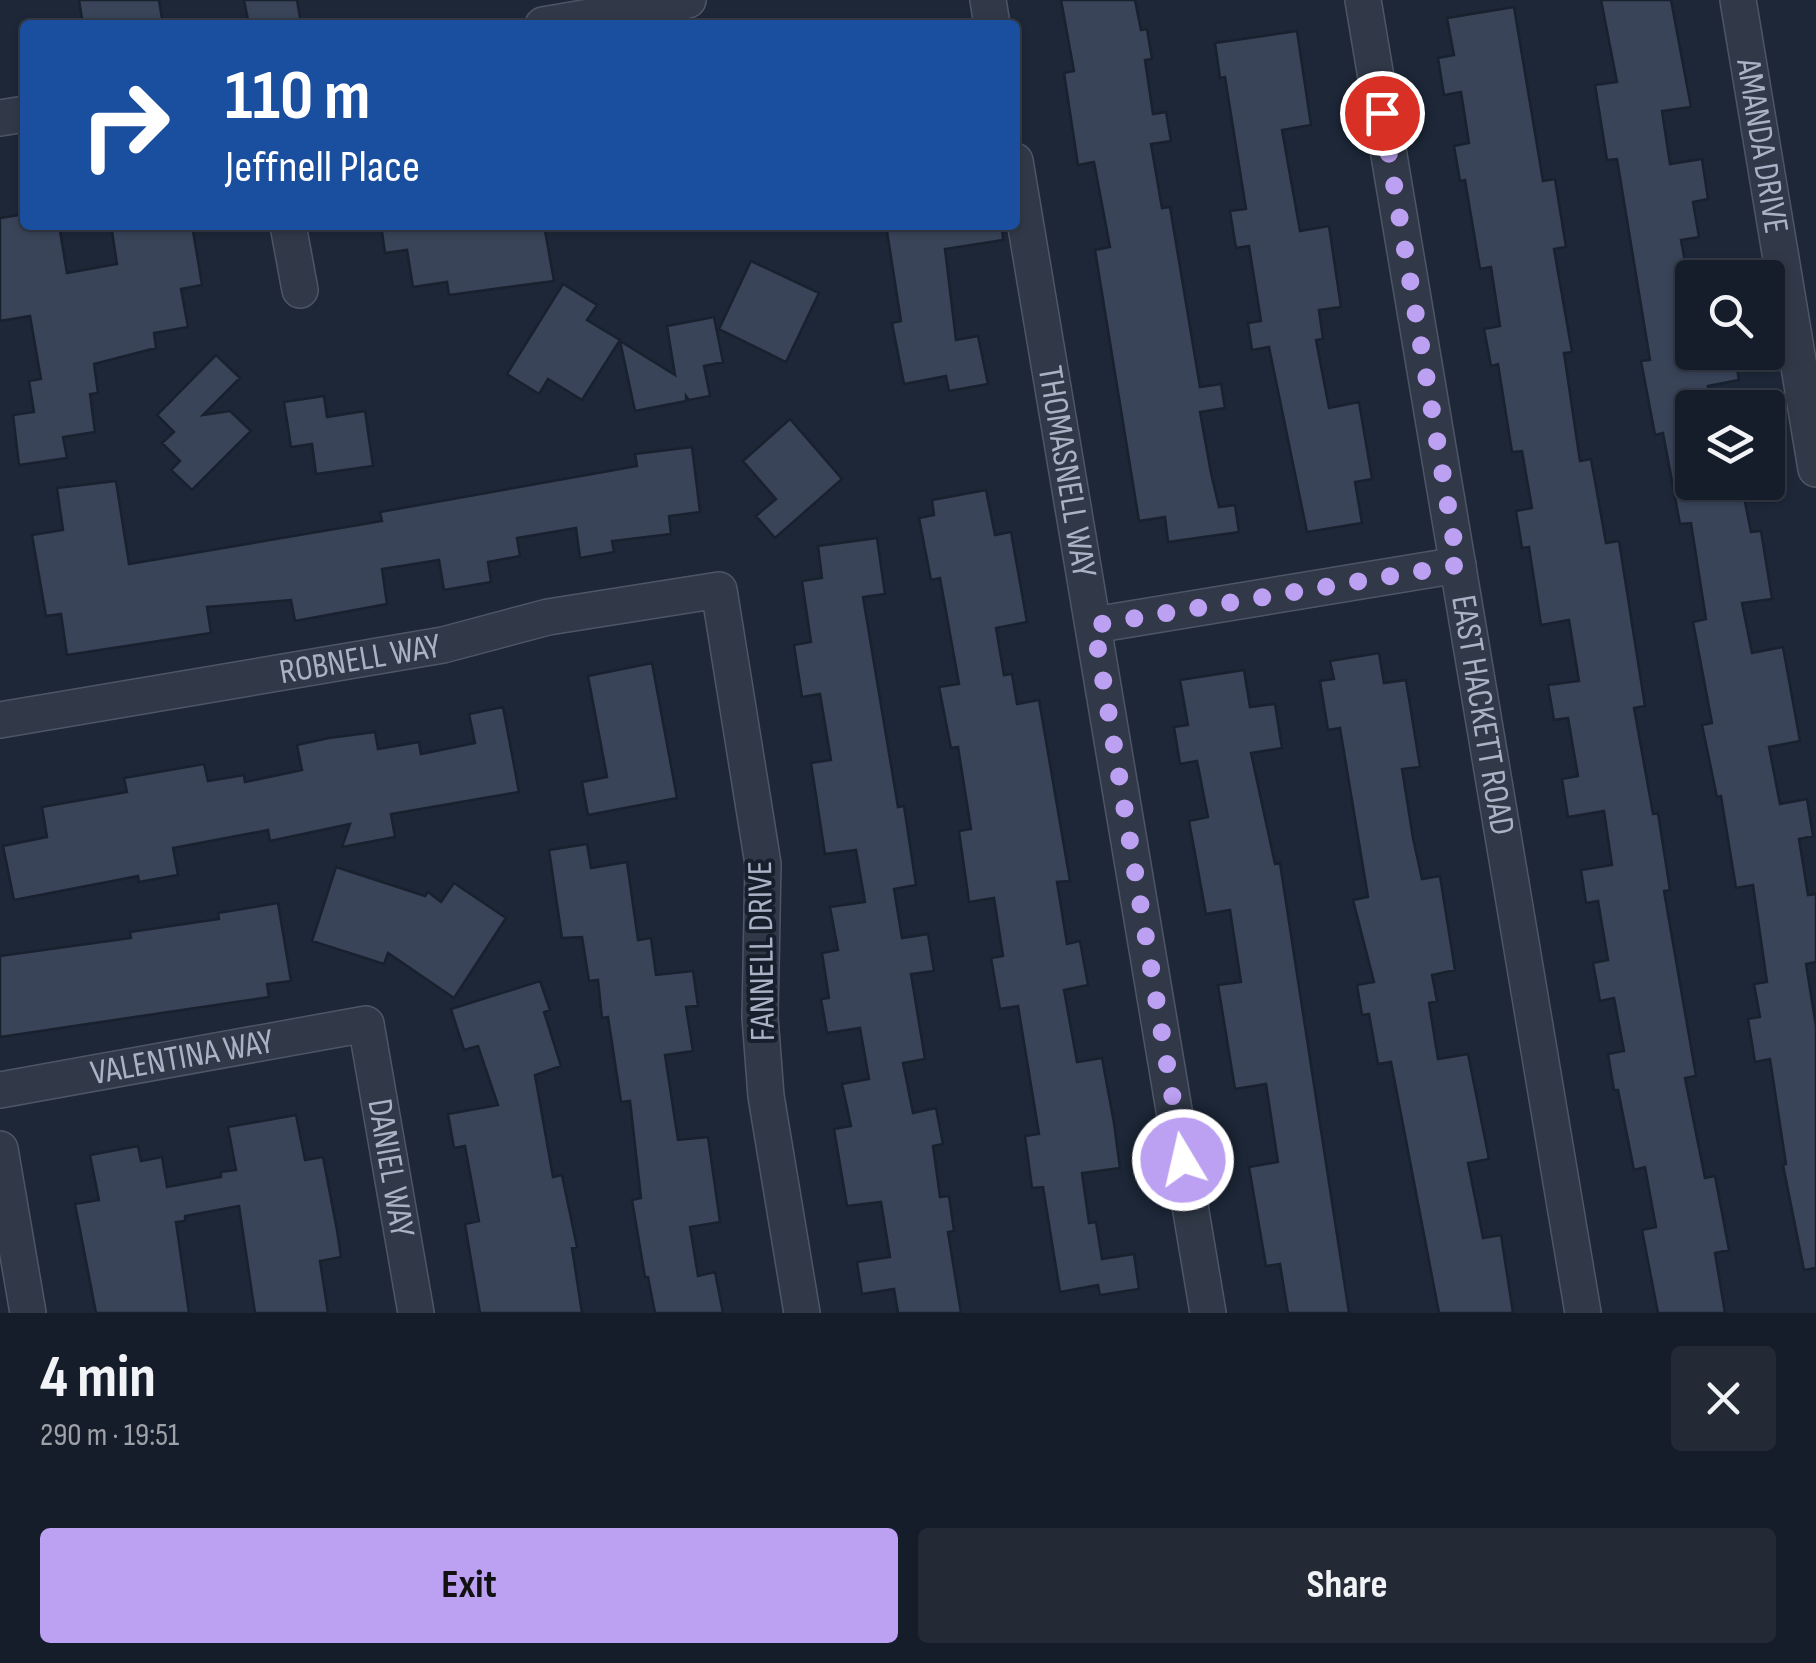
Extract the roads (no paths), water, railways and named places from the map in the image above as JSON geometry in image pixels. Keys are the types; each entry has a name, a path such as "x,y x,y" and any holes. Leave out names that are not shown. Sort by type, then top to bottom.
{"street":[{"path":"623,18 688,0"},
{"name":"EAST HACKETT ROAD","path":"1363,0 1583,1313"},
{"name":"AMANDA DRIVE","path":"1738,0 1816,469"},
{"name":"THOMASNELL WAY","path":"1020,189 1208,1313"},
{"path":"289,230 300,290"},
{"path":"1094,625 1458,565"},
{"name":"ROBNELL WAY","path":"0,720 444,645 548,617 720,590"},
{"name":"FANNELL DRIVE","path":"720,590 761,848 760,1018 766,1096 802,1313"},
{"name":"VALENTINA WAY","path":"0,1090 366,1024"},
{"name":"DANIEL WAY","path":"366,1024 416,1313"},
{"path":"0,1150 28,1313"}]}
